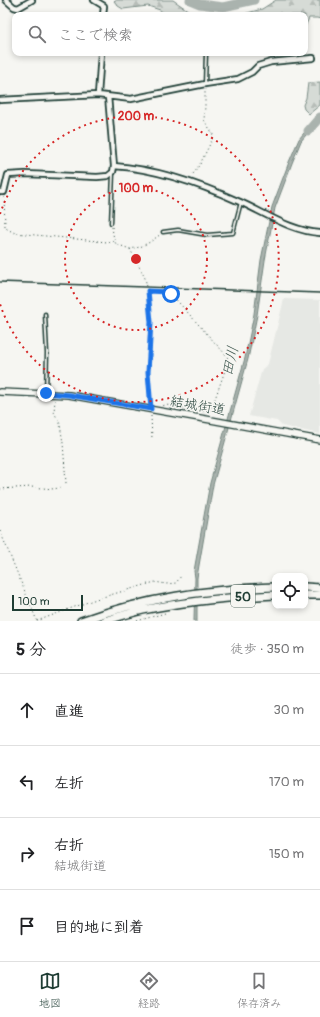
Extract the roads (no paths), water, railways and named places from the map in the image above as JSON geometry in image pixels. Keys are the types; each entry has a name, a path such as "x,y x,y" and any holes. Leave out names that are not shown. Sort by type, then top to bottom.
{"highway":[{"name":"50","path":"80,621 123,607 156,599 214,590 272,587"},
{"path":"308,587 320,588"},
{"name":"50","path":"104,621 142,610 212,599 272,595"},
{"path":"308,595 320,595"}],"street":[{"path":"6,0 14,7 18,8 32,0"},
{"path":"94,0 104,6 103,12"},
{"path":"98,95 101,56"},
{"path":"0,100 98,95 131,99 238,79 252,72 258,66 271,62 313,58"},
{"path":"2,192 8,175 108,176 113,169 108,96"},
{"path":"113,169 131,167 188,181 241,202 297,229 311,233 320,233"},
{"name":"結城街道","path":"0,392 69,395 151,408 320,440"}],"lane":[{"path":"205,84 206,56"},
{"path":"111,223 113,169"},
{"path":"163,232 178,230 207,235 233,233 241,202"},
{"path":"45,314 47,353 46,393"}],"waterway":[{"name":"田川","path":"190,0 200,4 223,7 254,0"},
{"name":"田川","path":"308,131 320,117"}],"railway":[{"path":"0,282 320,293"}]}
